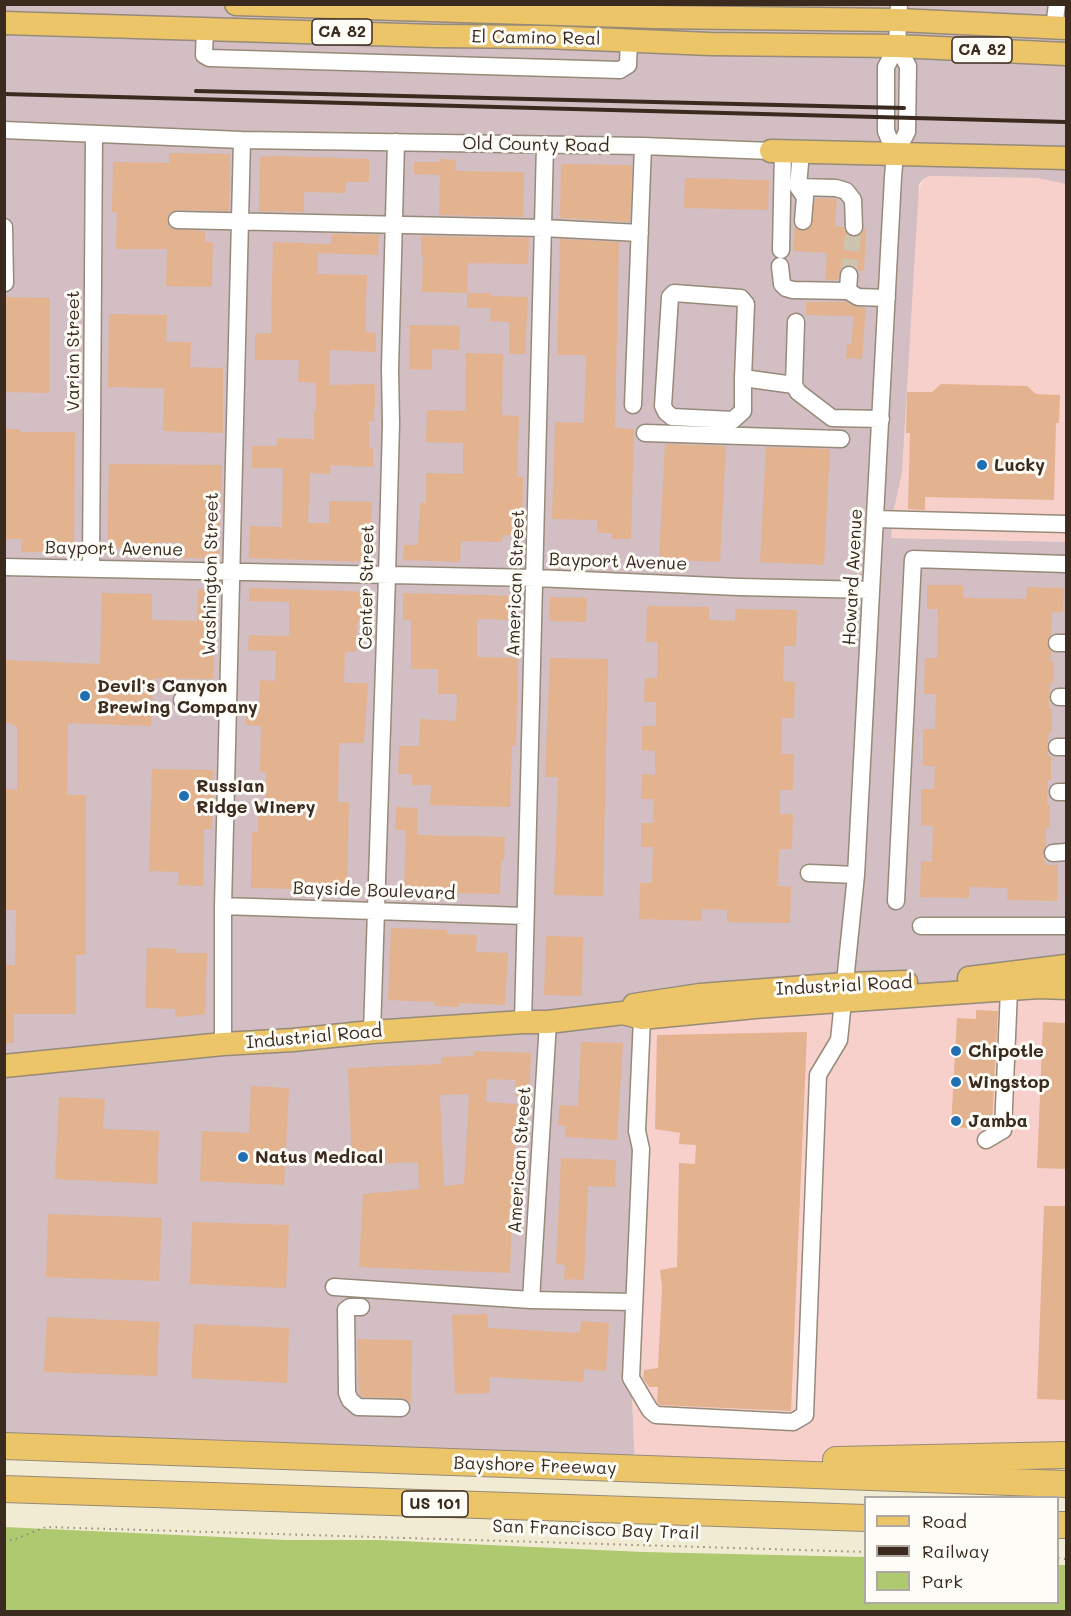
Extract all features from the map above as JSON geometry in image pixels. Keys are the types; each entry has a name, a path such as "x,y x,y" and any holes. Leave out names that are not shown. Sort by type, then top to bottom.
{"highway":[{"name":"Bayshore Freeway","path":"4,1446 1066,1484"},
{"path":"558,1467 1066,1455"},
{"name":"US 101","path":"4,1489 864,1518"}],"main road":[{"name":"El Camino Real","path":"236,4 548,9 656,17 898,12 1060,28"},
{"name":"El Camino Real","path":"4,23 436,36 545,37 710,44 897,46 1066,54"},
{"name":"Old County Road","path":"785,151 1066,158"},
{"name":"Industrial Road","path":"845,993 1066,966"},
{"name":"Industrial Road","path":"4,1066 372,1032 633,1016 635,1005 700,995 1066,988"}],"street":[{"path":"1057,4 1060,28"},
{"path":"248,29 249,5"},
{"path":"545,37 548,9"},
{"name":"Howard Avenue","path":"634,1302 631,1378 650,1410 656,1415 793,1422 805,1415 818,1075 839,1040 845,993 856,875 895,154 907,132 908,66 897,46 898,12"},
{"path":"205,28 204,55 209,58 620,70 628,65 629,40"},
{"name":"Old County Road","path":"4,130 242,140 643,146 785,151"},
{"name":"Varian Street","path":"91,568 94,134"},
{"name":"Washington Street","path":"223,1044 222,906 242,140"},
{"name":"Center Street","path":"372,1032 387,576 396,142"},
{"name":"American Street","path":"523,1022 536,578 545,145"},
{"path":"633,405 643,146"},
{"path":"785,151 798,187 805,197 803,221"},
{"path":"785,151 780,279 786,288 849,283 858,297 887,298"},
{"path":"798,187 836,188 846,191 853,200 854,227"},
{"path":"177,220 543,228 640,233"},
{"path":"4,227 5,283"},
{"path":"674,293 741,298 746,304 743,378 743,411 733,420 672,417 666,412 663,406 670,297 674,293"},
{"path":"796,322 794,385 798,392 832,418 881,419"},
{"path":"743,378 794,385"},
{"path":"645,433 841,439"},
{"path":"875,519 1066,524"},
{"path":"896,901 912,559 1066,564"},
{"name":"Bayport Avenue","path":"4,567 536,578 870,590"},
{"path":"182,699 228,700"},
{"path":"809,873 856,875"},
{"name":"Bayside Boulevard","path":"222,906 525,916"},
{"path":"921,926 1066,926"},
{"path":"986,1140 1003,1130 1009,990"},
{"path":"334,1287 531,1300 634,1302 641,1149 637,1131 633,1016"},
{"name":"American Street","path":"531,1300 548,1022"},
{"path":"362,1307 350,1307 346,1310 350,1400 358,1407 401,1408"}],"path":[{"name":"San Francisco Bay Trail","path":"4,1540 13,1540 46,1527 864,1552"}],"shaded area":[{"path":"5,5 1066,5 1066,184 1037,178 930,176 923,179 919,185 902,472 894,509 891,538 1066,542 1066,988 642,1019 631,1378 635,1465 5,1446"},
{"path":"930,176 1037,178 1066,184 1066,542 891,538 917,195 923,179"},
{"path":"1066,988 1066,1455 635,1465 631,1378 642,1018"}],"green space":[{"path":"4,1527 286,1540 379,1540 643,1552 864,1557 864,1604 1059,1604 1059,1565 1066,1565 1066,1611 5,1611"}],"building":[{"path":"169,153 230,154 229,211 177,210 168,214 167,219 168,226 172,229 205,231 205,242 213,242 212,287 166,286 167,249 116,249 117,212 112,212 113,162 169,163"},
{"path":"260,157 369,159 369,182 346,182 346,193 304,192 304,212 259,211"},
{"path":"440,159 456,160 455,171 524,172 523,217 439,215 440,175 414,174 414,162 440,162"},
{"path":"561,164 632,165 630,222 560,218"},
{"path":"685,178 769,180 768,210 684,208"},
{"path":"815,198 837,199 835,226 843,227 849,236 859,236 866,228 864,271 845,265 840,270 838,280 825,280 827,253 793,251 795,227 803,231 811,227"},
{"path":"331,234 379,235 378,255 318,253 317,274 367,275 365,332 376,333 376,352 330,350 329,385 375,384 374,421 369,421 369,448 373,448 373,467 331,465 330,474 310,473 308,523 329,523 329,501 372,502 370,562 249,558 250,526 282,527 283,468 252,468 252,446 277,446 277,438 314,439 316,383 298,382 299,360 255,360 255,334 271,333 273,242 331,244"},
{"path":"421,236 529,238 528,264 468,263 467,293 422,292"},
{"path":"560,239 619,242 615,428 634,429 631,539 612,539 612,533 597,533 597,520 552,519 555,422 584,423 586,355 557,355"},
{"path":"467,293 528,297 525,354 509,354 509,322 490,321 491,308 467,308"},
{"path":"4,297 50,298 49,393 4,392"},
{"path":"806,302 846,302 866,308 862,359 846,358 847,344 851,344 854,316 806,315"},
{"path":"109,314 167,315 166,342 191,342 190,367 223,368 223,433 163,431 164,388 108,387"},
{"path":"410,325 460,326 459,350 432,349 432,370 409,369"},
{"path":"466,353 503,354 502,415 519,416 517,477 523,477 522,536 503,535 502,542 461,541 460,562 403,560 404,545 418,545 420,503 426,503 426,473 463,474 463,443 426,442 427,410 465,411"},
{"name":"Lucky","path":"941,384 1027,386 1036,394 1060,395 1059,423 1056,423 1054,500 925,497 925,510 908,509 910,433 906,433 907,392 932,392"},
{"path":"4,429 20,429 20,432 75,432 74,552 21,552 21,539 4,539"},
{"path":"665,444 726,446 720,562 659,559"},
{"path":"766,447 830,449 824,565 760,562"},
{"path":"109,464 222,465 219,559 180,558 180,543 158,542 158,549 107,548"},
{"path":"927,585 963,585 963,598 1026,599 1027,587 1064,588 1063,612 1052,612 1051,634 1047,642 1051,651 1050,661 1054,661 1053,683 1050,683 1049,696 1049,709 1052,709 1052,732 1049,732 1047,746 1048,756 1051,756 1051,780 1048,780 1047,805 1050,805 1050,828 1046,828 1046,845 1043,853 1046,865 1058,865 1057,901 1007,900 1008,888 969,887 969,898 920,897 921,861 932,862 933,826 921,825 921,789 934,789 935,766 923,766 923,729 935,729 936,694 924,694 925,658 937,658 938,609 927,609"},
{"path":"249,588 370,592 369,622 357,622 356,652 345,652 344,683 368,683 364,743 339,743 338,802 349,802 347,890 251,888 252,832 258,832 258,801 266,801 266,771 260,772 261,726 246,725 246,711 259,710 260,680 275,681 276,651 248,650 249,635 289,636 289,602 249,601"},
{"path":"198,589 216,590 213,679 153,678 151,726 68,723 67,795 86,795 85,955 76,955 76,1014 14,1014 14,1043 4,1043 4,965 15,965 16,910 4,910 4,789 17,790 17,727 4,723 4,660 100,664 102,593 152,594 152,620 197,621"},
{"path":"403,593 521,596 520,620 477,619 477,657 518,658 516,746 512,746 510,807 430,805 431,785 412,785 412,774 398,774 399,746 419,746 420,719 456,721 457,694 438,694 438,669 411,669 411,620 403,620"},
{"path":"550,597 587,598 586,622 549,621"},
{"path":"647,606 709,607 709,620 735,621 735,609 797,610 796,646 784,646 783,681 795,682 794,718 782,718 781,754 794,754 793,790 780,790 780,814 793,814 792,849 779,849 778,886 791,887 790,923 727,922 727,910 702,909 701,921 639,919 640,883 652,883 653,847 641,847 641,823 653,823 654,799 641,799 642,774 655,775 655,751 642,750 642,726 656,726 656,702 644,702 645,678 657,678 658,642 646,642"},
{"path":"550,658 608,659 603,896 554,895 558,777 545,777"},
{"path":"152,769 213,770 212,829 204,829 203,886 178,885 179,872 149,871"},
{"path":"396,807 418,808 417,835 505,837 504,860 501,860 500,894 404,892 406,830 395,830"},
{"path":"391,928 447,930 447,934 477,935 476,952 508,953 505,1005 459,1003 459,1007 434,1006 435,1002 388,1000"},
{"path":"546,936 583,937 582,996 544,995"},
{"path":"147,948 177,949 176,953 207,953 205,1014 175,1017 175,1009 145,1008"},
{"path":"976,1010 998,1011 992,1124 985,1129 951,1127 957,1018 976,1019"},
{"path":"1043,1022 1066,1023 1066,1169 1037,1168"},
{"path":"807,1032 791,1411 660,1405 657,1402 658,1387 649,1387 643,1378 644,1370 658,1368 662,1287 660,1270 677,1267 679,1163 695,1164 696,1145 679,1144 680,1133 655,1129 657,1035"},
{"path":"581,1042 623,1043 617,1140 565,1137 566,1126 558,1125 560,1105 578,1106"},
{"path":"474,1051 531,1053 529,1097 515,1096 516,1080 487,1079 486,1102 517,1104 510,1273 359,1267 363,1194 419,1189 418,1162 352,1165 348,1068 441,1064 441,1057 474,1056","holes":["469,1094 464,1184 444,1186 440,1095"]},
{"name":"Natus Medical","path":"251,1086 289,1088 284,1185 200,1181 202,1131 249,1133"},
{"path":"59,1097 105,1099 103,1129 159,1131 157,1184 55,1179"},
{"path":"561,1158 616,1160 615,1187 588,1186 584,1280 564,1279 565,1265 556,1264"},
{"path":"1044,1206 1066,1206 1066,1400 1037,1399"},
{"path":"48,1214 162,1218 159,1281 46,1277"},
{"path":"192,1222 289,1225 286,1288 190,1284"},
{"path":"487,1314 488,1328 580,1333 581,1321 609,1323 606,1371 584,1369 583,1382 489,1377 490,1393 455,1394 452,1315"},
{"path":"47,1317 159,1322 157,1376 44,1372"},
{"path":"194,1324 289,1328 287,1383 191,1378"},
{"path":"357,1339 412,1340 411,1403 402,1398 362,1397 359,1394"}],"tunnel":[{"path":"849,275 854,227"}],"railway":[{"path":"196,91 904,108"},
{"path":"4,94 1066,122"}],"place":[{"name":"Lucky","path":"982,465"},
{"name":"Devil's Canyon Brewing Company","path":"85,696"},
{"name":"Russian Ridge Winery","path":"184,796"},
{"name":"Chipotle","path":"956,1051"},
{"name":"Wingstop","path":"956,1082"},
{"name":"Jamba","path":"956,1121"},
{"name":"Natus Medical","path":"243,1157"}]}
